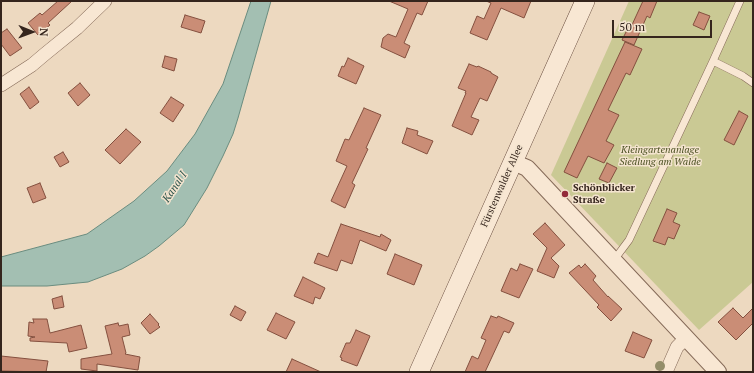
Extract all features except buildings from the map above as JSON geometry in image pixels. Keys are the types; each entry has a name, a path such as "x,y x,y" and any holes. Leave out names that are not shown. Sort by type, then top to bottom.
{"main road":[{"name":"Fürstenwalder Allee","path":"418,372 513,162 581,2"}],"street":[{"path":"1,85 32,65 77,28 105,1"},
{"path":"513,162 527,168 718,372"},
{"path":"666,372 677,347 686,338"}],"lane":[{"path":"614,260 629,240 714,61 740,1"},
{"path":"714,61 753,83"}],"green space":[{"name":"Kleingartenanlage Siedlung am Walde","path":"629,1 753,1 753,282 699,330 551,175"}],"water":[{"name":"Kanal I","path":"251,1 271,1 238,118 233,134 207,188 184,225 145,256 122,269 88,282 47,286 1,286 1,257 87,234 134,201 167,171 195,134 223,84"}],"place":[{"name":"Schönblicker Straße","path":"565,194"}]}
